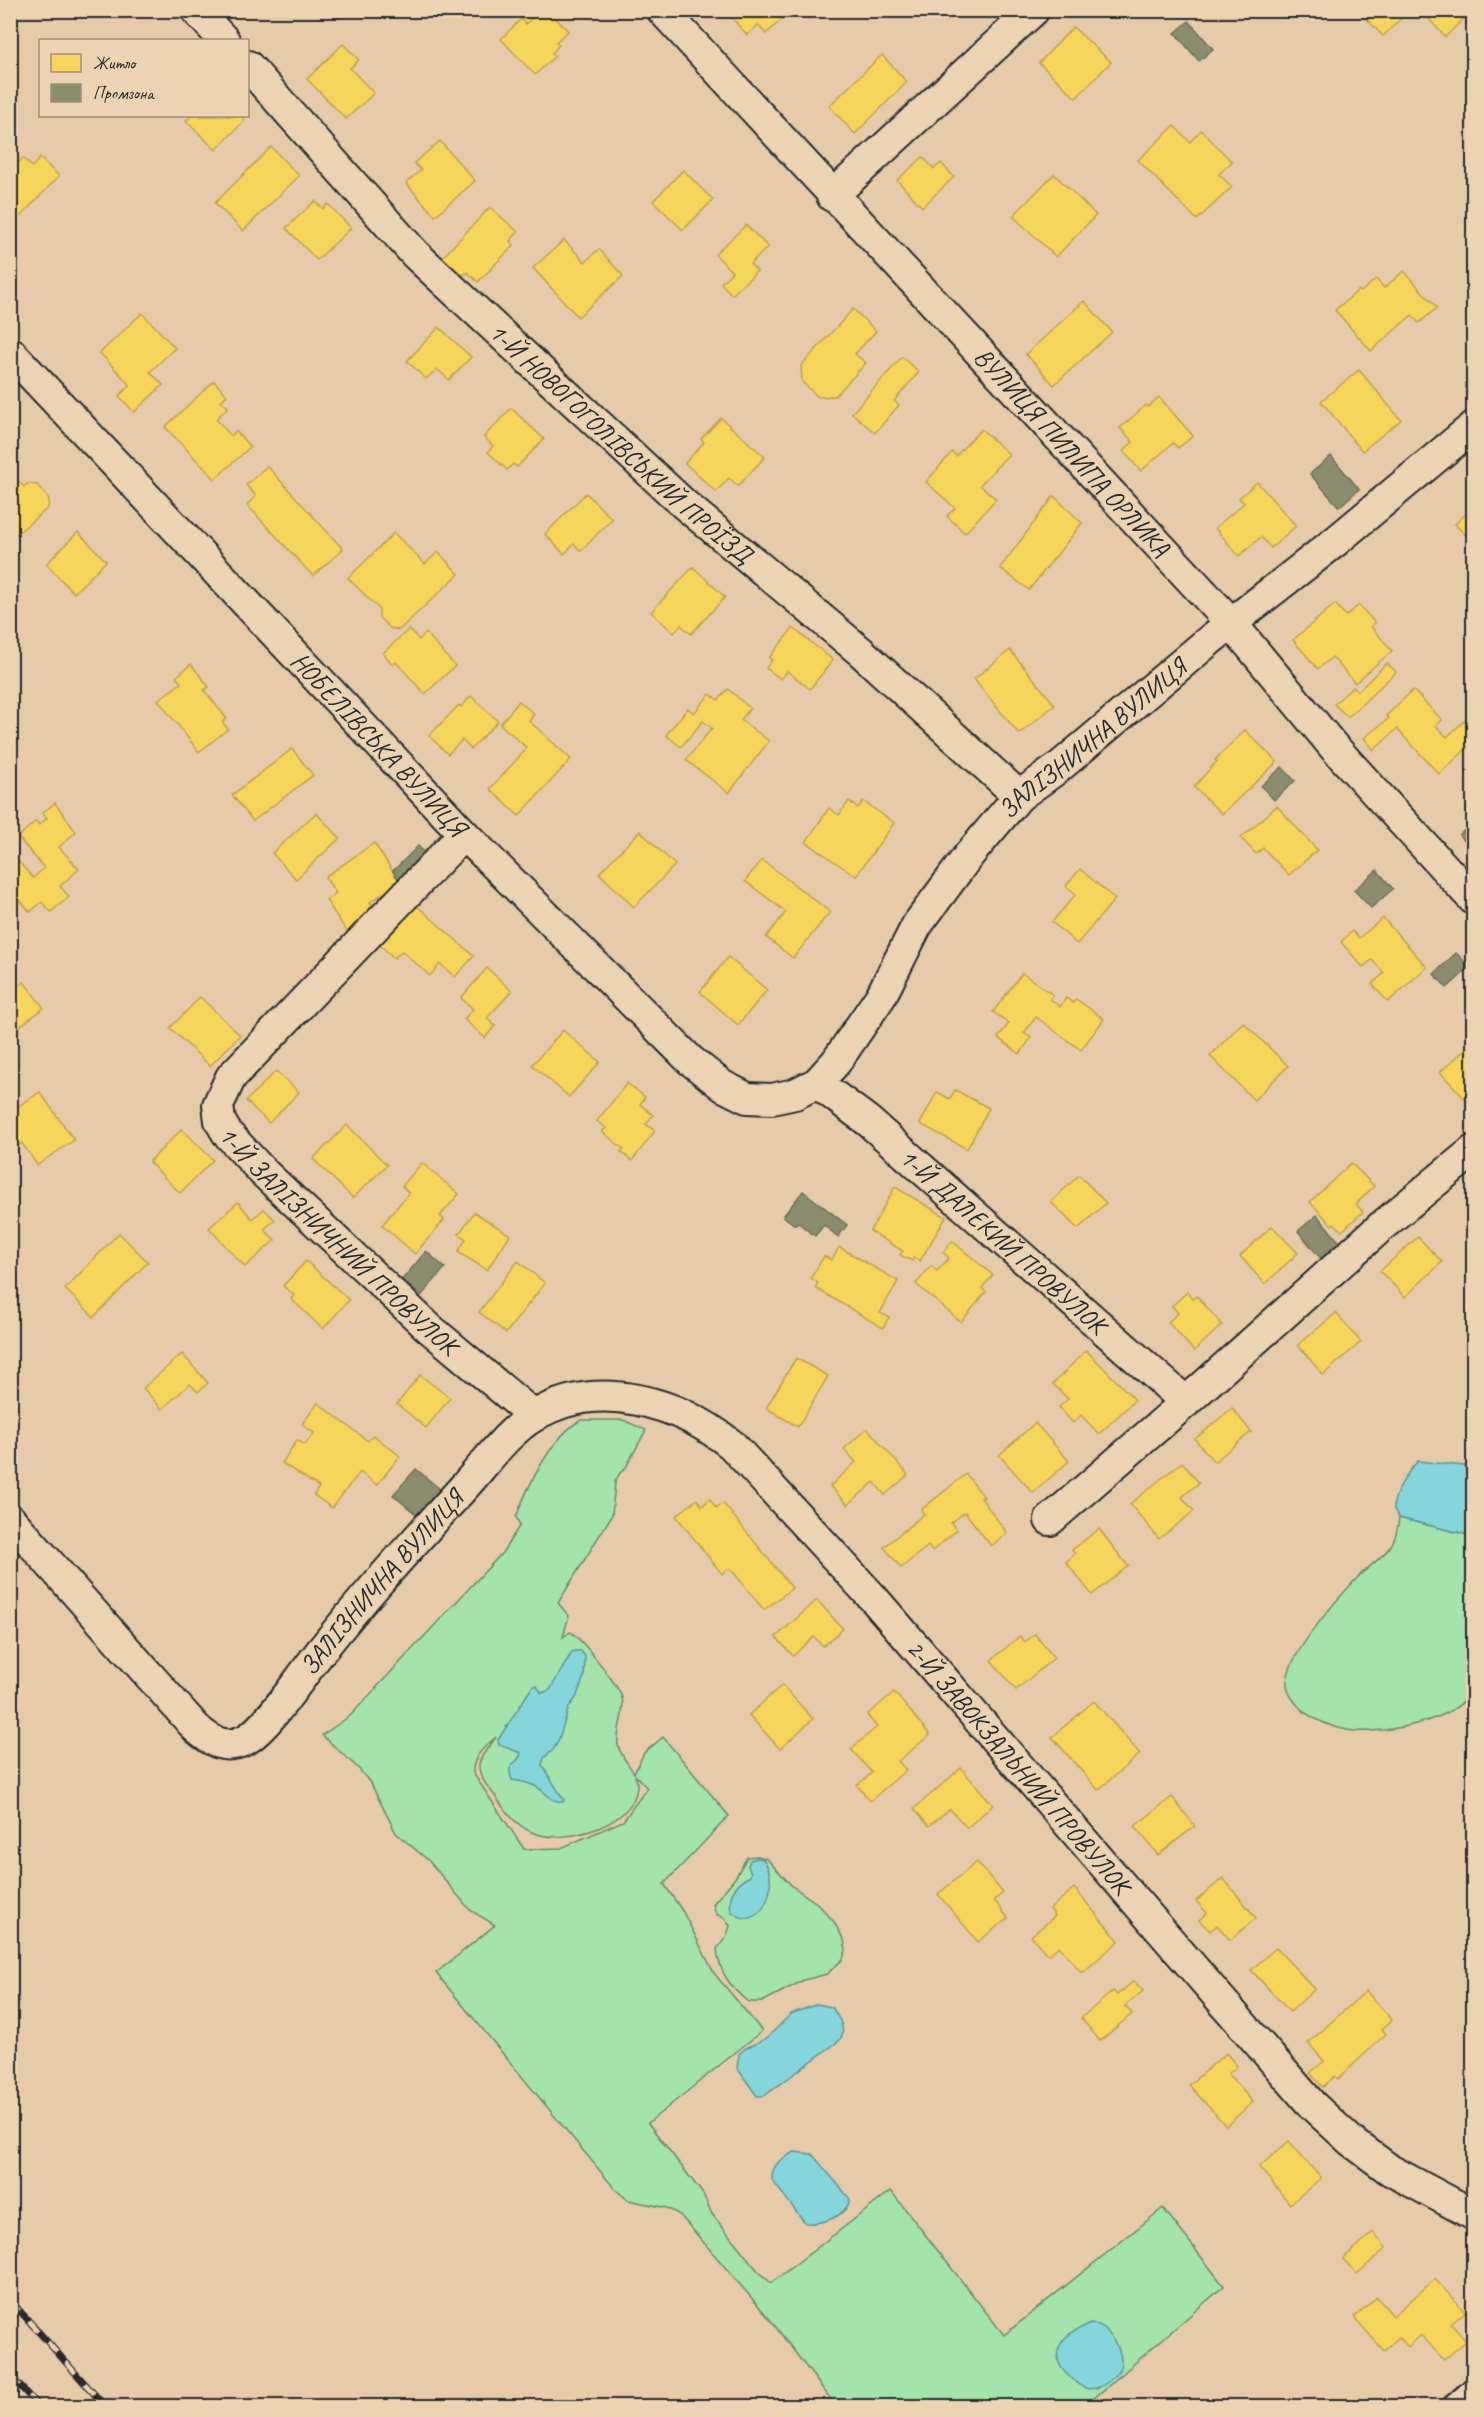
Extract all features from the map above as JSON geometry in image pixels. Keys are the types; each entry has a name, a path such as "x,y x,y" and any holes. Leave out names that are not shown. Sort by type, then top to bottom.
{"street":[{"path":"196,10 223,39"},
{"name":"ВУЛИЦЯ ПИЛИПА ОРЛИКА","path":"662,10 832,196 1071,449 1232,624 1333,746 1473,900"},
{"path":"832,196 1034,10"},
{"name":"1-Й НОВОГОГОЛІВСЬКИЙ ПРОЇЗД","path":"249,67 415,254 685,505 861,651 1019,796"},
{"name":"НОБЕЛІВСЬКА ВУЛИЦЯ","path":"10,352 464,834 690,1060 723,1086 747,1098 772,1099"},
{"name":"ЗАЛІЗНИЧНА ВУЛИЦЯ","path":"772,1099 795,1094 817,1083 836,1062 881,996 917,925 969,855 1019,796 1058,768 1211,639 1419,473 1473,426"},
{"name":"1-Й ЗАЛІЗНИЧНИЙ ПРОВУЛОК","path":"464,834 231,1077 218,1106 220,1121 227,1133 262,1171 429,1328 534,1416"},
{"name":"1-Й ДАЛЕКИЙ ПРОВУЛОК","path":"817,1083 868,1121 1185,1402"},
{"path":"1050,1521 1383,1226 1473,1150"},
{"name":"2-Й ЗАВОКЗАЛЬНИЙ ПРОВУЛОК","path":"534,1416 565,1403 603,1396 638,1399 672,1409 709,1427 732,1445 874,1599 1312,2105 1351,2141 1390,2170 1473,2215"},
{"name":"ЗАЛІЗНИЧНА ВУЛИЦЯ","path":"10,1519 197,1729 212,1742 228,1745 246,1740 262,1727 323,1648 424,1532 512,1434 534,1416"}],"lane":[{"path":"1449,2406 1473,2384"}],"green space":[{"path":"581,1420 623,1420 646,1430 625,1469 615,1482 612,1515 558,1603 569,1616 563,1637 570,1632 575,1636 620,1692 623,1709 618,1745 634,1773 644,1753 663,1737 729,1816 664,1884 683,1912 714,1973 762,2031 648,2123 703,2194 712,2214 758,2271 771,2283 891,2191 1004,2335 1163,2208 1224,2286 1085,2406 836,2406 768,2317 680,2215 667,2208 628,2200 615,2189 436,1973 495,1925 470,1910 429,1861 396,1833 371,1784 359,1769 322,1735 350,1716 502,1553 520,1525 516,1517 534,1477 550,1450 570,1428","holes":["496,1737 480,1760 479,1768 482,1777 512,1817 534,1833 562,1836 595,1829 611,1822 633,1801 637,1786 635,1775 647,1788 623,1821 561,1848 524,1849 473,1773 477,1757"]},
{"path":"1399,1518 1473,1536 1473,1683 1471,1690 1459,1705 1447,1713 1416,1724 1367,1731 1354,1731 1332,1726 1311,1716 1295,1703 1287,1687 1289,1672 1304,1643 1327,1612 1359,1576 1389,1549 1395,1538"},
{"path":"758,1856 767,1859 792,1886 818,1904 834,1922 844,1940 846,1950 843,1959 827,1974 804,1980 762,2002 748,2002 731,1985 720,1965 717,1949 726,1937 730,1926 724,1918 716,1914 713,1904 735,1878 747,1857"}],"water":[{"path":"1418,1461 1473,1467 1473,1536 1399,1518 1394,1509 1398,1490"},
{"path":"581,1651 585,1656 584,1677 576,1698 569,1707 558,1742 544,1758 542,1765 564,1800 563,1802 551,1798 540,1789 525,1782 512,1780 511,1767 521,1753 499,1745 498,1740 532,1687 536,1685 542,1693 550,1690 572,1652"},
{"path":"763,1859 769,1870 769,1894 759,1913 751,1918 741,1917 731,1911 732,1894 741,1882 750,1876 748,1866 750,1860"},
{"path":"817,2004 832,2007 843,2031 840,2040 764,2096 757,2096 737,2068 739,2054 767,2038 791,2014"},
{"path":"794,2152 812,2154 850,2199 844,2211 825,2221 805,2223 772,2180 772,2174 778,2163"},
{"path":"1091,2324 1101,2326 1106,2330 1118,2349 1121,2360 1111,2380 1106,2384 1089,2389 1078,2384 1064,2371 1058,2354 1064,2339 1080,2328"}],"building: Житло":[{"path":"512,10 540,10 526,24"},
{"path":"540,10 548,10 568,31 556,42 559,45 552,53 555,56 535,75 501,39 521,19 526,24"},
{"path":"725,10 791,11 766,34 758,25 747,35"},
{"path":"1366,10 1410,10 1383,36 1362,14"},
{"path":"1421,10 1473,10 1445,37"},
{"path":"1073,27 1111,62 1076,98 1039,63"},
{"path":"343,44 359,60 350,68 374,93 346,119 307,79"},
{"path":"882,55 907,82 855,134 829,106"},
{"path":"190,117 242,117 245,120 216,150 186,121"},
{"path":"1174,126 1190,142 1201,130 1232,162 1219,174 1232,187 1197,220 1138,160"},
{"path":"440,141 475,181 435,216 406,183 421,170 414,163"},
{"path":"271,147 299,176 243,231 215,203"},
{"path":"923,157 934,169 941,163 954,177 922,207 897,180"},
{"path":"23,158 32,167 40,158 59,176 20,217 16,213 10,218 10,171"},
{"path":"683,170 713,200 683,230 653,201"},
{"path":"1054,174 1096,215 1056,257 1013,216"},
{"path":"315,201 323,209 328,204 351,228 317,260 286,228"},
{"path":"490,207 518,232 510,241 514,245 478,282 467,272 460,279 440,260"},
{"path":"746,225 768,247 750,264 757,271 732,295 721,283 732,272 715,254"},
{"path":"564,240 585,262 599,249 623,276 578,317 533,268"},
{"path":"1404,271 1437,308 1419,323 1412,315 1371,351 1335,310 1376,279 1384,288"},
{"path":"1084,301 1112,332 1054,385 1026,354"},
{"path":"853,309 876,331 855,354 866,363 835,396 818,397 802,382 801,366"},
{"path":"142,313 175,348 150,372 163,385 134,412 119,396 130,385 100,353"},
{"path":"439,327 471,357 449,380 437,369 426,379 407,361"},
{"path":"902,357 919,372 894,401 899,405 875,433 852,413"},
{"path":"1359,370 1401,420 1362,451 1321,401"},
{"path":"214,381 227,395 221,401 228,407 216,419 231,436 236,431 250,447 215,479 165,427"},
{"path":"1159,397 1193,436 1178,448 1173,443 1141,471 1123,451 1133,442 1120,428 1146,405 1148,407"},
{"path":"511,408 544,439 517,467 513,464 507,470 488,452 493,446 484,437"},
{"path":"721,418 765,457 738,486 729,478 716,492 685,463 704,442 701,439"},
{"path":"981,429 1009,454 980,485 996,499 965,533 947,516 955,508 926,482 952,452 956,456"},
{"path":"267,466 343,549 313,576 247,505 256,496 246,485"},
{"path":"10,471 24,487 27,484 37,485 49,499 48,508 10,539"},
{"path":"1257,482 1296,526 1271,548 1261,537 1239,556 1215,528 1244,503 1239,498"},
{"path":"586,493 612,519 581,551 574,544 564,554 545,534"},
{"path":"1054,496 1082,523 1029,590 1000,568"},
{"path":"1474,507 1474,544 1455,524"},
{"path":"78,532 106,561 74,593 46,564"},
{"path":"394,533 425,564 438,552 459,574 399,630 390,628 379,618 379,609 348,578"},
{"path":"693,567 725,597 691,634 681,625 674,633 651,612"},
{"path":"1335,604 1346,616 1359,605 1375,623 1371,626 1392,651 1355,683 1332,657 1318,669 1293,640"},
{"path":"793,628 833,660 810,689 787,671 781,679 766,668 772,660 769,658"},
{"path":"409,629 419,640 426,633 455,666 425,694 396,662 393,665 383,653"},
{"path":"1010,650 1055,705 1019,734 974,679"},
{"path":"1387,663 1396,672 1348,717 1334,704 1353,687 1358,691"},
{"path":"191,664 209,687 204,690 227,719 222,722 228,729 199,752 158,700 181,683 176,677"},
{"path":"728,689 750,708 741,720 769,741 729,793 686,760 712,728 703,721 681,747 666,735 688,708 694,713 710,694 718,700"},
{"path":"1413,690 1442,720 1436,726 1447,737 1469,716 1474,721 1474,742 1439,774 1397,729 1374,750 1364,738 1389,718 1386,716"},
{"path":"471,696 498,721 471,749 462,740 448,754 429,736"},
{"path":"519,701 534,714 529,721 571,759 519,816 490,789 527,748 500,724"},
{"path":"1245,730 1277,762 1222,814 1194,787 1217,761 1215,760"},
{"path":"292,749 313,775 253,821 232,795"},
{"path":"849,801 858,808 863,801 894,823 856,876 806,842 829,808 839,815"},
{"path":"55,803 76,832 59,847 79,869 60,886 69,897 51,912 42,902 30,912 20,900 10,909 10,852 33,878 44,868 18,837 36,821 39,825 47,818 42,813"},
{"path":"1277,806 1317,850 1289,875 1263,848 1256,854 1241,838"},
{"path":"316,813 340,838 296,879 272,853"},
{"path":"640,831 675,865 634,907 599,873"},
{"path":"374,843 400,882 370,902 377,912 347,932 326,900 336,893 325,877"},
{"path":"762,860 830,912 793,958 766,937 786,912 745,881"},
{"path":"1080,869 1115,899 1077,944 1052,922 1076,894 1066,886"},
{"path":"415,904 474,956 455,977 440,964 430,976 402,951 394,958 379,944"},
{"path":"1383,918 1427,967 1388,1002 1372,984 1384,973 1372,960 1363,967 1341,942 1352,931 1359,938"},
{"path":"728,957 767,990 738,1025 700,992"},
{"path":"487,968 512,991 487,1018 495,1026 485,1038 464,1019 473,1009 461,998"},
{"path":"1022,973 1053,995 1050,999 1060,1007 1066,998 1073,1003 1076,999 1104,1019 1081,1050 1036,1017 1024,1033 1031,1038 1020,1054 998,1038 1009,1023 993,1012"},
{"path":"24,982 44,1008 12,1032 10,992"},
{"path":"200,997 240,1035 210,1066 170,1028"},
{"path":"1243,1022 1288,1066 1254,1100 1210,1056"},
{"path":"563,1030 600,1062 569,1097 532,1065"},
{"path":"1474,1042 1474,1097 1468,1102 1440,1072"},
{"path":"276,1071 299,1092 269,1123 246,1101"},
{"path":"627,1083 645,1097 640,1104 653,1115 646,1124 655,1131 632,1161 621,1152 624,1149 602,1132 606,1128 597,1121"},
{"path":"955,1090 989,1108 967,1149 920,1124 937,1092 950,1099"},
{"path":"40,1092 74,1140 37,1165 22,1143 10,1152 10,1112"},
{"path":"347,1125 387,1165 353,1198 313,1159"},
{"path":"182,1129 213,1160 180,1193 149,1162"},
{"path":"422,1163 459,1194 440,1216 444,1220 415,1254 382,1225 409,1193 402,1186"},
{"path":"1351,1163 1374,1186 1356,1204 1363,1212 1342,1231 1334,1223 1332,1225 1310,1202"},
{"path":"1079,1175 1106,1203 1078,1229 1051,1202"},
{"path":"895,1187 946,1217 920,1261 914,1257 912,1261 900,1255 903,1251 870,1231"},
{"path":"238,1202 252,1219 264,1209 275,1220 264,1229 275,1240 245,1267 209,1228"},
{"path":"474,1212 510,1235 487,1270 458,1252 466,1239 459,1234"},
{"path":"1272,1226 1298,1253 1265,1284 1240,1256"},
{"path":"119,1233 148,1262 94,1317 65,1289"},
{"path":"1418,1237 1442,1262 1405,1297 1380,1271"},
{"path":"952,1241 993,1275 982,1288 986,1292 961,1322 916,1284 931,1266 937,1271 949,1258 943,1252"},
{"path":"839,1247 898,1281 880,1313 889,1317 883,1328 815,1288 818,1283 811,1278 824,1256 832,1260"},
{"path":"306,1261 349,1300 323,1329 291,1299 294,1295 283,1286"},
{"path":"518,1261 545,1283 506,1333 479,1312"},
{"path":"1187,1292 1193,1299 1197,1296 1222,1325 1194,1351 1168,1322 1178,1313 1172,1306"},
{"path":"1336,1313 1361,1342 1323,1375 1298,1345"},
{"path":"1086,1350 1135,1400 1099,1434 1081,1415 1073,1423 1059,1407 1068,1399 1053,1384"},
{"path":"182,1354 208,1383 198,1392 190,1384 162,1409 143,1388"},
{"path":"796,1358 828,1376 798,1427 766,1408"},
{"path":"420,1375 450,1398 426,1428 397,1404"},
{"path":"318,1403 368,1441 373,1435 400,1456 377,1485 360,1472 332,1508 314,1495 319,1487 282,1463 297,1440 305,1445 314,1433 302,1424"},
{"path":"1232,1408 1251,1432 1214,1462 1195,1439"},
{"path":"1035,1423 1069,1461 1033,1493 999,1455"},
{"path":"867,1428 908,1475 885,1495 874,1482 848,1505 830,1486 856,1462 844,1449"},
{"path":"1182,1462 1199,1483 1182,1497 1194,1511 1159,1539 1130,1504"},
{"path":"966,1474 1007,1533 991,1546 965,1512 951,1523 957,1530 932,1551 928,1546 901,1568 884,1547 924,1514 921,1510"},
{"path":"697,1499 702,1506 710,1499 716,1508 723,1503 792,1588 764,1610 730,1568 722,1574 676,1516"},
{"path":"1099,1529 1128,1566 1092,1595 1066,1562 1075,1554 1072,1550"},
{"path":"817,1600 843,1629 823,1646 814,1637 793,1656 776,1637"},
{"path":"1035,1634 1054,1658 1016,1690 991,1660 1020,1636 1025,1642"},
{"path":"782,1685 813,1719 780,1749 749,1715"},
{"path":"894,1692 930,1735 898,1761 906,1770 870,1801 857,1785 872,1773 851,1749 877,1727 867,1715"},
{"path":"1094,1701 1140,1754 1098,1790 1052,1737"},
{"path":"961,1768 993,1805 967,1828 950,1809 929,1826 914,1809"},
{"path":"1172,1797 1195,1826 1158,1855 1135,1826"},
{"path":"977,1862 1003,1893 994,1900 1008,1918 978,1942 938,1894"},
{"path":"1223,1878 1256,1918 1230,1940 1217,1925 1210,1931 1199,1920 1207,1913 1196,1901"},
{"path":"1074,1888 1119,1941 1082,1973 1059,1946 1048,1955 1031,1936 1055,1916 1050,1909"},
{"path":"1276,1948 1315,1989 1290,2012 1251,1970"},
{"path":"1134,1981 1143,1991 1125,2006 1132,2014 1100,2041 1081,2018 1113,1991 1117,1995"},
{"path":"1366,1991 1392,2020 1382,2029 1386,2034 1338,2079 1335,2076 1323,2087 1310,2073 1324,2061 1308,2043"},
{"path":"1226,2053 1237,2066 1228,2074 1253,2102 1226,2126 1189,2085"},
{"path":"1289,2141 1321,2178 1290,2204 1259,2167"},
{"path":"1373,2232 1386,2248 1357,2274 1343,2259"},
{"path":"1435,2279 1465,2312 1451,2324 1466,2341 1444,2360 1421,2335 1408,2347 1399,2337 1384,2351 1354,2317 1377,2297 1393,2316"}],"building: Промзона":[{"path":"1189,21 1213,49 1199,61 1175,33"},
{"path":"1331,456 1359,489 1339,507 1310,474"},
{"path":"1282,767 1295,781 1274,800 1261,786"},
{"path":"1474,822 1474,851 1459,835"},
{"path":"418,846 430,858 400,882 393,871"},
{"path":"1377,870 1393,889 1371,908 1354,890"},
{"path":"1456,953 1470,967 1447,988 1434,974"},
{"path":"803,1191 847,1225 838,1237 824,1225 815,1236 797,1222 795,1225 783,1216"},
{"path":"1317,1215 1341,1244 1322,1260 1298,1231"},
{"path":"426,1251 445,1268 421,1296 402,1280"},
{"path":"416,1469 441,1490 418,1516 393,1495"}],"railway":[{"path":"10,2300 105,2406"},
{"path":"10,2375 38,2406"}]}
